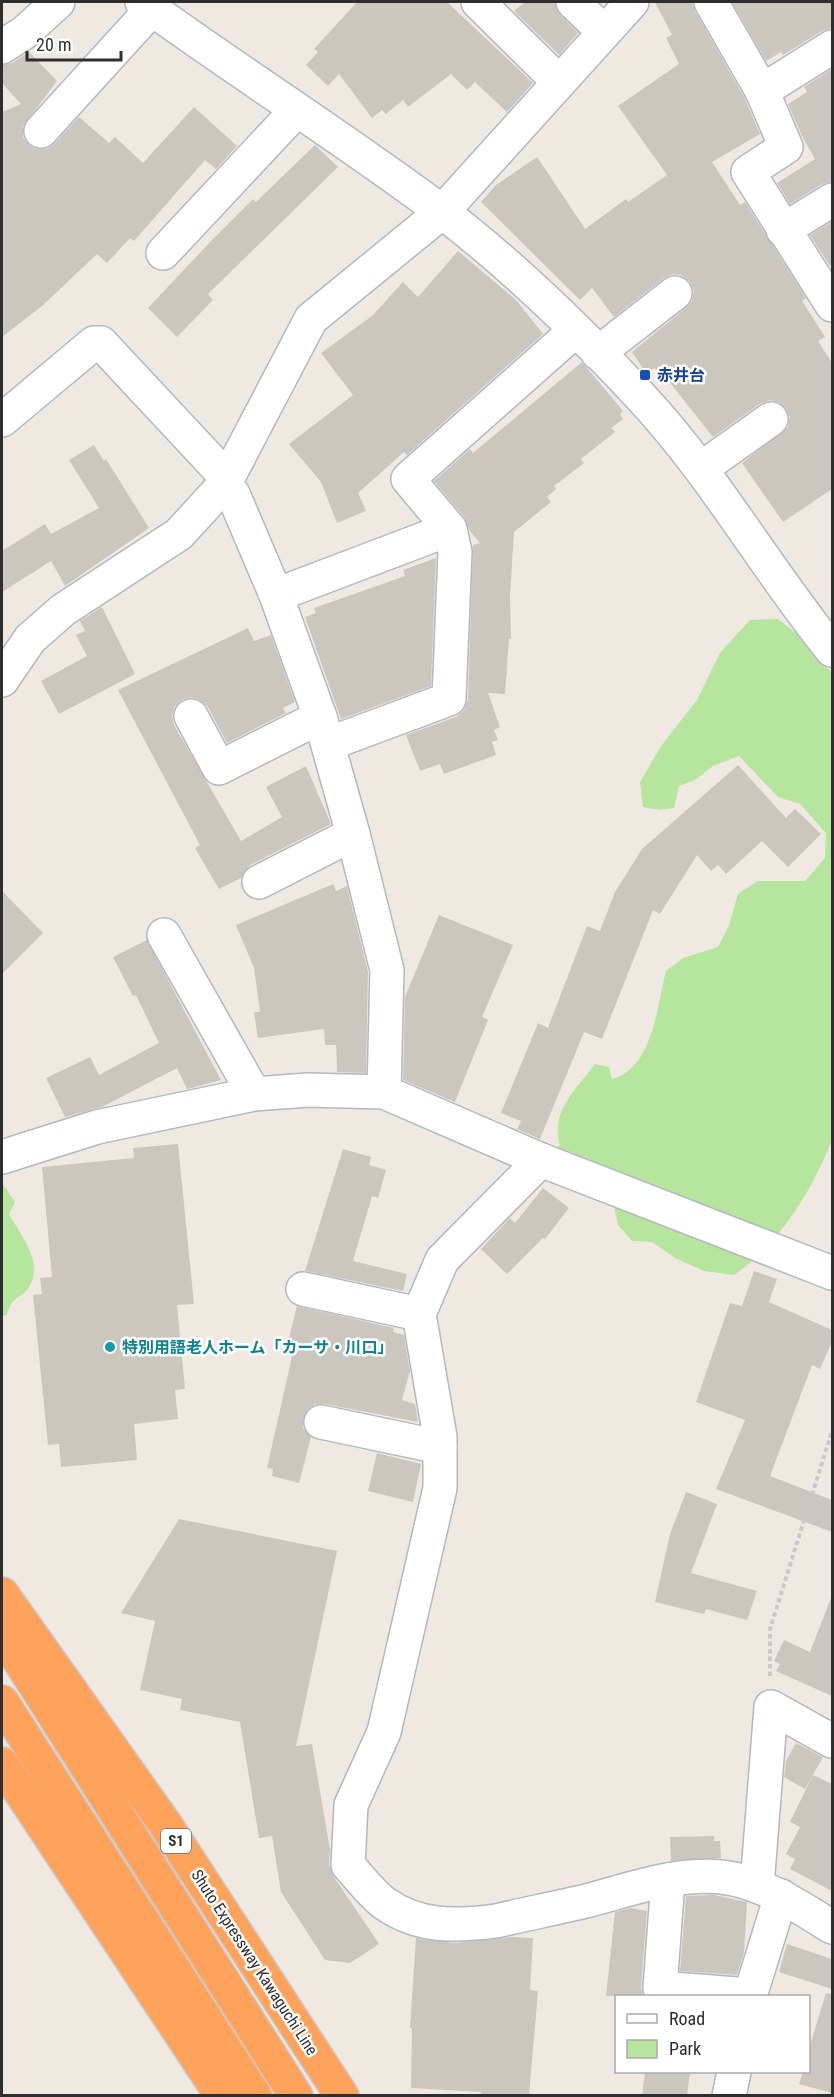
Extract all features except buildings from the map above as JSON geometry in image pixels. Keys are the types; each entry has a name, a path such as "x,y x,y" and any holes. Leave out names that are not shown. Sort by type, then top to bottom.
{"highway":[{"name":"Shuto Expressway Kawaguchi Line","path":"2,1594 165,1824 342,2096"},
{"path":"2,1633 296,2096"},
{"path":"2,1702 255,2096"},
{"path":"2,1764 222,2096"}],"street":[{"path":"2,47 26,32 58,2"},
{"path":"478,2 559,82"},
{"path":"573,2 604,32"},
{"path":"2,680 30,639 55,617 179,534 226,482 311,319 442,212 632,2"},
{"path":"711,2 762,91 786,147 748,172 832,305"},
{"path":"41,131 147,5 442,212 515,274 642,398 702,468 822,617 832,650"},
{"path":"762,91 832,47"},
{"path":"163,253 297,110"},
{"path":"783,230 832,200"},
{"path":"191,716 219,768 324,730 449,699 455,552 450,529 408,479 587,342 675,292"},
{"path":"2,420 94,343 101,343 226,482 233,494 276,595 324,730 353,834 387,970 384,1092"},
{"path":"702,468 771,419"},
{"path":"276,595 450,529"},
{"path":"259,882 353,834"},
{"path":"164,935 254,1094"},
{"path":"2,1156 97,1127 254,1094 308,1090 384,1092 541,1160 832,1273"},
{"path":"541,1160 442,1260 419,1314 429,1362 440,1447 440,1488 384,1732 351,1804 348,1865 384,1903 431,1924 468,1925 496,1921 668,1880 732,1879 769,1891 832,1926"},
{"path":"303,1289 419,1314"},
{"path":"321,1422 440,1447"},
{"path":"750,1995 769,1891 771,1707 832,1741"},
{"path":"668,1880 660,1988 739,1995"},
{"path":"729,2096 734,2073"}],"path":[{"path":"771,1707 770,1629 832,1431"}],"green space":[{"path":"778,619 799,636 832,673 832,1140 815,1178 780,1232 750,1263 734,1275 704,1271 675,1258 652,1242 632,1241 618,1225 614,1206 551,1156 560,1145 558,1133 562,1111 573,1092 595,1064 609,1067 612,1079 626,1073 645,1049 656,1017 666,971 683,958 718,947 729,925 738,894 758,881 805,881 825,858 826,833 800,804 778,797 739,756 713,766 695,780 679,786 674,808 659,810 643,807 640,782 661,746 697,700 720,653 750,620"},
{"path":"2,1183 15,1202 9,1214 29,1249 34,1268 29,1287 13,1301 7,1315 2,1316"}],"place":[{"name":"赤井台","path":"645,375"},
{"name":"特別用語老人ホーム「カーサ・川口」","path":"110,1347"}]}
